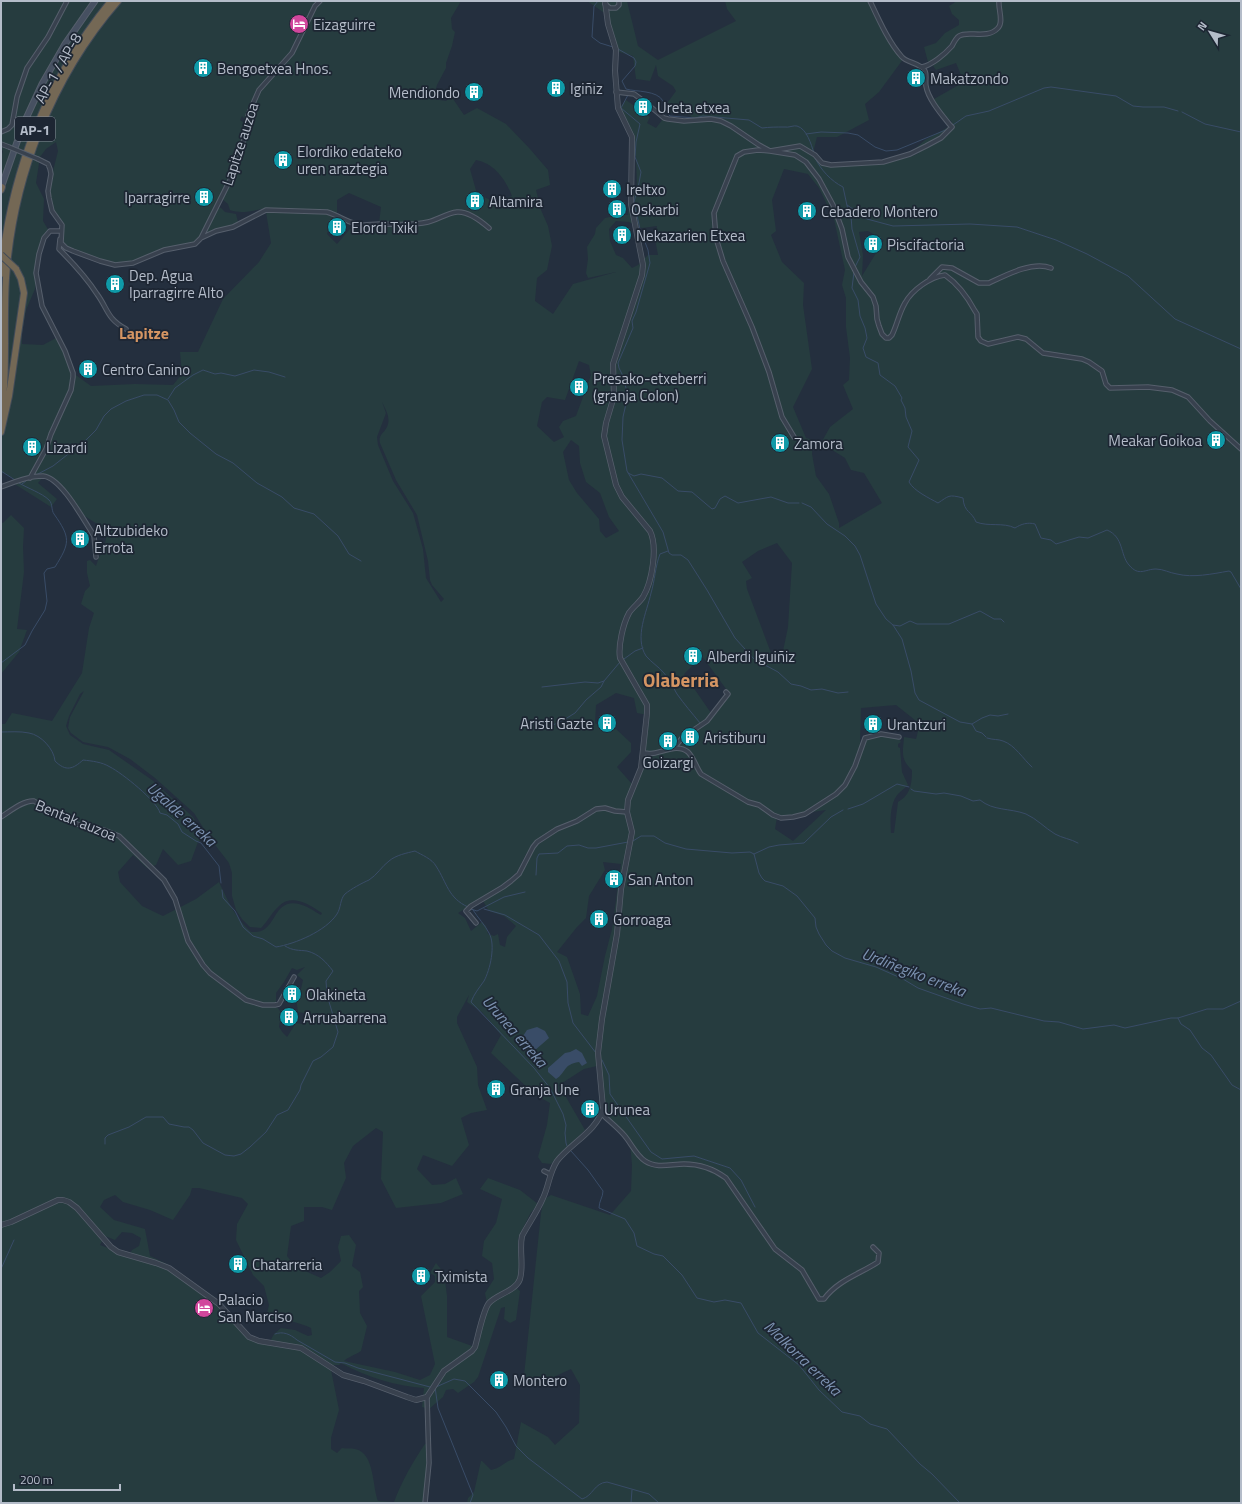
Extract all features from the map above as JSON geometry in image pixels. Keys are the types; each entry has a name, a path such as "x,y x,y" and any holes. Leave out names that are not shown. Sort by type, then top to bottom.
{"highway":[{"name":"AP-1 / AP-8","path":"1,274 5,236 13,198 21,166 32,135 45,105 67,64 92,24 111,1"},
{"name":"AP-1 / AP-8","path":"1,415 5,376 5,302 7,264 14,215 25,173 41,127 64,80 88,40 118,1"},
{"path":"1,255 16,269 21,279 24,293 9,396 1,432"}],"main road":[{"path":"1,188 20,132 42,84 65,44 95,1"}],"street":[{"path":"1,132 8,129 12,125 17,97 27,68 48,37 67,1"},
{"name":"Lapitze auzoa","path":"201,238 230,180 242,147 248,115 258,90 292,54 315,6 320,1"},
{"path":"605,3 610,8 616,8 619,5 619,1"},
{"path":"616,92 634,94 664,118 684,121 711,119 721,121 770,151 800,146 814,154 822,163 831,165 882,162 910,154 947,134 952,127 939,111 928,92 925,71 922,67 903,58 877,17 870,1"},
{"path":"922,67 926,66 943,54 960,36 964,34 983,35 998,29 1001,24 999,1"},
{"path":"425,1503 429,1463 427,1397 444,1371 472,1352 475,1347 486,1308 490,1302 516,1285 520,1280 520,1242 544,1197 550,1174 561,1157 597,1122 602,1114 603,1108 598,1053 602,1019 618,934 621,889 632,832 627,812 628,800 641,768 648,713 647,705 620,658 619,650 629,614 643,596 647,585 655,548 650,531 622,497 616,485 604,436 606,423 614,396 613,364 642,275 643,265 631,204 632,137 618,108 615,71 616,47 608,24 605,3"},
{"path":"1,144 48,164 51,174 48,191 50,203 52,211 62,225 59,249 78,268 98,294 112,319 126,329"},
{"path":"794,437 782,417 769,372 752,327 723,261 716,238 714,213 731,168 737,156 744,152 758,150 795,155 806,162 819,179 835,210 842,229 848,257 854,271 873,297 879,326 882,334 886,338 889,338 892,335 908,297 928,281 945,275 951,279 970,302 977,314 978,336 982,341 988,344 1018,337 1026,339 1044,353 1082,359 1102,371 1106,384 1110,388 1148,387 1172,390 1188,397 1210,421 1241,449"},
{"path":"60,236 61,243 66,248 93,259 115,265 133,263 164,250 195,244 201,238 233,227 266,210 328,212 336,214 354,224 366,225 414,225 430,222 457,212 468,214 489,228"},
{"path":"30,478 46,449 51,434 71,390 74,373 65,351 42,306 36,274 39,254 44,238 50,231 62,231"},
{"path":"928,281 932,275 942,267 952,268 983,284 989,283 1023,268 1052,268"},
{"path":"1,487 21,480 44,476 59,484 94,536 96,557"},
{"path":"674,748 682,738 707,721 728,694 726,692"},
{"path":"643,753 654,754 674,748 682,749 688,752 701,774 748,802 781,818 805,814 836,794 845,785 855,766 865,738 881,734 899,737"},
{"name":"Bentak auzoa","path":"1,817 30,801 34,801 61,817 77,824 93,829 104,830 119,836 164,880 175,900 188,941 203,965 220,981 246,1000 264,1005 279,1004 294,977"},
{"path":"476,923 466,911 503,887 519,874 524,862 537,842 596,809 605,808 627,812"},
{"path":"602,1114 617,1127 645,1162 653,1165 665,1166 695,1164 716,1171 726,1178 775,1249 802,1270 819,1299 824,1299 833,1288 841,1282 864,1272 878,1262 879,1253 873,1247"},
{"path":"544,1171 550,1174"},
{"path":"1,1225 11,1222 58,1200 69,1202 77,1208 114,1250 123,1254 156,1262 169,1268 219,1304 249,1337 259,1341 301,1348 343,1375 407,1397 416,1400 427,1397"}],"green space":[{"path":"1,1 109,1 89,44 122,1 461,1 451,18 452,29 455,32 452,46 446,63 446,68 437,85 433,99 446,101 451,96 464,115 477,108 506,124 548,170 550,185 536,190 541,210 548,226 552,246 547,270 537,278 535,301 553,314 573,284 616,272 588,278 586,273 588,259 587,247 595,234 596,228 605,218 628,215 630,192 637,189 636,156 630,154 630,132 618,108 626,100 650,117 647,123 656,128 663,119 669,121 694,121 690,115 669,113 668,102 676,91 673,86 658,76 656,65 650,81 636,79 633,56 619,52 609,20 608,11 603,12 587,1 627,1 638,46 658,60 736,21 727,9 725,1 870,1 877,17 904,58 879,92 865,104 869,120 837,137 817,137 813,153 821,164 831,166 883,163 910,157 919,153 916,148 925,140 950,126 952,122 940,111 934,99 964,82 956,63 936,70 933,66 950,49 959,37 977,36 969,34 962,35 956,38 941,54 928,62 924,47 936,43 945,33 959,25 959,20 952,14 949,6 957,1 1241,1 1241,1503 467,1503 468,1498 474,1492 481,1461 491,1470 514,1459 521,1422 548,1437 555,1445 579,1423 580,1385 571,1369 545,1381 523,1385 541,1213 544,1199 551,1195 610,1215 631,1191 632,1165 630,1143 603,1116 605,1100 597,1066 584,1069 559,1085 585,1130 551,1164 542,1163 538,1157 547,1125 550,1103 534,1094 491,1053 501,1035 482,1012 467,1002 469,995 457,1017 457,1023 477,1067 478,1085 487,1110 471,1113 461,1118 469,1145 452,1166 423,1155 417,1169 432,1185 445,1184 456,1178 463,1194 441,1203 396,1208 381,1179 383,1132 376,1128 353,1146 344,1163 346,1178 332,1210 322,1207 304,1207 304,1221 291,1226 287,1256 291,1261 300,1261 305,1264 305,1271 321,1278 330,1272 341,1261 338,1247 341,1236 349,1235 356,1245 352,1266 360,1272 363,1287 359,1291 360,1313 367,1326 361,1351 344,1361 395,1372 420,1380 430,1375 435,1364 421,1296 435,1282 435,1276 430,1273 436,1263 444,1273 447,1296 447,1337 475,1347 487,1303 485,1293 494,1279 492,1263 482,1256 484,1241 496,1223 502,1199 480,1189 488,1178 520,1190 538,1204 530,1214 518,1238 520,1271 515,1287 520,1291 516,1320 510,1323 504,1319 505,1307 501,1308 478,1377 474,1382 458,1393 453,1389 446,1390 443,1397 429,1409 422,1407 424,1388 381,1380 361,1373 341,1363 339,1365 330,1365 339,1410 331,1438 331,1449 337,1453 342,1448 355,1449 361,1452 366,1457 372,1471 378,1501 394,1502 412,1465 425,1444 428,1444 424,1503 1,1503 1,724 5,724 12,713 52,721 82,673 89,628 94,613 81,604 85,591 90,586 87,573 87,561 90,560 96,566 99,557 104,550 106,538 105,529 80,513 59,484 44,476 38,483 57,499 51,507 13,483 14,479 3,472 1,476 1,157 3,151 1,150","holes":["285,59 287,61 261,88 249,115 248,122 246,123 244,142 241,152 234,171 222,199 228,204 230,210 240,212 270,208 266,212 271,243 259,262 223,299 198,352 180,352 182,374 173,385 135,384 91,386 73,373 58,337 43,345 22,344 22,333 26,310 35,289 39,254 44,238 49,231 43,221 44,199 36,183 40,157 46,149 56,142 58,151 48,191 52,209 62,225 61,236 66,248 81,255 108,263 134,263 165,250 195,244 199,240 237,162 244,136 245,124 240,120 242,116 245,119 260,86","476,160 494,168 503,178 512,196 506,198 500,204 477,194 470,169","784,169 808,174 819,188 834,219 845,270 842,285 846,298 846,327 850,358 849,380 843,385 853,409 830,427 820,445 829,448 845,458 851,470 864,473 882,503 839,528 839,523 829,494 816,476 812,454 813,440 806,438 793,407 812,369 803,305 804,283 782,262 771,235 776,231 772,200","349,193 381,207 379,223 355,223 337,244 327,234 333,214 337,215 337,200","616,221 629,222 642,228 657,226 655,239 658,255 648,255 638,265 632,268 623,258 616,255 610,241 609,229","868,231 884,240 862,276 863,255 859,232","579,361 589,365 591,375 576,416 563,421 559,427 564,437 554,442 537,426 542,402 547,397 565,400","382,402 388,414 388,424 381,436 380,443 396,480 417,515 428,561 430,580 432,585 444,599 441,602 426,578 423,549 413,513 393,481 378,445 377,437 386,413","571,440 579,446 580,463 586,482 600,493 609,517 619,531 606,538 600,531 599,519 577,493 569,480 563,452","777,543 792,563 788,627 783,651 771,653 747,589 746,581 752,578 742,562 758,551","702,656 729,693 711,713 684,674","84,691 70,717 68,728 71,733 83,742 108,747 130,759 155,778 194,813 209,837 229,863 232,873 232,896 236,910 250,927 261,928 277,908 284,902 290,900 307,904 322,913 321,915 305,906 291,903 280,909 266,928 260,931 251,932 236,915 219,882 196,899 163,916 142,906 120,882 118,872 133,855 147,868 156,865 163,849 178,865 191,861 198,842 205,837 193,817 152,780 109,750 83,744 70,735 66,726 69,716 80,694","616,693 634,698 637,713 648,715 642,769 632,784 617,767 631,752 631,743 616,729 608,732 595,723 596,705","896,705 920,724 916,739 904,737 903,755 908,766 912,770 912,779 906,796 898,802 894,833 891,833 891,812 893,802 898,794 908,785 902,772 900,748 898,747 898,744 901,742 899,739 886,736 866,738 860,745 861,708","826,810 793,841 775,829 777,817","557,827 558,830 535,847 519,875 483,901 489,911 504,916 516,926 507,937 505,947 500,945 498,934 494,936 488,934 486,926 482,922 471,931 465,918 458,913 502,886 517,872 526,854 538,841","603,862 621,864 612,929 597,996 588,1016 581,1014 580,994 567,957 557,952 586,918 589,896 605,870","305,967 297,975 303,980 301,989 296,998 298,1012 304,1013 305,1018 302,1024 296,1023 287,1037 279,1027 281,1013 278,1008 265,1005 276,1003 276,993 292,968 297,970","192,1188 199,1188 242,1198 248,1204 237,1224 236,1240 253,1275 264,1286 269,1305 266,1318 295,1322 306,1326 311,1328 312,1335 308,1336 295,1330 281,1328 274,1334 269,1343 250,1337 235,1323 213,1296 198,1288 167,1264 150,1256 145,1229 114,1220 100,1207 104,1200 115,1195 123,1202 150,1210 173,1220 190,1195","122,1232 132,1233 141,1238 139,1246 132,1250 129,1256 100,1245 105,1236 115,1240"]},
{"path":"218,208 221,208 225,212 236,214 238,222 233,226 204,235"},
{"path":"11,515 24,528 24,572 17,629 27,630 19,652 1,674 1,522 3,523"}],"water":[{"path":"537,1027 545,1031 549,1038 534,1051 529,1049 521,1039 527,1030"},
{"path":"576,1049 582,1053 587,1063 582,1066 579,1062 570,1065 556,1079 548,1072 548,1068 565,1053"}],"waterway":[{"path":"598,1 594,6 592,37 600,43 613,47"},
{"path":"618,49 634,58 636,62 635,66 622,81 626,89 651,93 660,97 666,111 670,116 695,118 703,116 749,120 762,128 797,126 806,133 814,153"},
{"path":"953,125 966,116 989,111 1044,88 1051,87 1116,96 1133,106 1164,107 1178,111"},
{"path":"628,95 621,108 640,124 636,142 635,157 641,172 634,202 640,229 648,250 650,263 632,321 633,328 618,363 628,395 623,417 622,440 627,471 663,532 669,553 672,555 681,555 688,560 735,638 754,659 778,672 791,684 811,690 822,689 838,693 848,692"},
{"path":"1182,112 1205,124 1241,132"},
{"path":"806,134 821,132 858,135 875,147 886,151 897,150 948,129"},
{"path":"815,158 827,175 834,182 843,187 860,257 855,267"},
{"path":"847,205 867,219 893,226 970,224 1017,227 1056,240 1087,254 1128,276 1175,319 1241,349"},
{"path":"854,272 852,288 858,300 860,316 865,328 867,338 863,348 866,357 878,363 880,375 895,386 902,398 901,400 905,408 906,417 912,431 908,447 919,460 909,482 914,488 938,503 949,496 963,498 966,509 976,522 1006,525 1015,528 1020,525 1030,523 1035,524 1041,538 1051,540 1056,544 1079,537 1088,538 1107,530 1116,537 1126,561 1136,571 1142,572 1152,569 1159,569 1189,576 1229,571 1241,589"},
{"path":"168,399 175,388 193,375 203,370 215,374 221,373 235,376 254,370 269,372 285,377"},
{"path":"36,475 53,466 86,440 96,430 104,416 111,409 126,401 144,395 157,395 168,400 179,422 190,433 216,454 233,463 257,483 282,497 294,508 314,514 338,536 349,554 361,561"},
{"name":"Ugalde erreka","path":"1,471 15,480"},
{"path":"628,473 634,476 641,474 662,478 678,491 692,492 712,509 715,508 720,499 725,496 738,503 771,497 788,503 799,503"},
{"name":"Ugalde erreka","path":"22,484 26,481"},
{"name":"Ugalde erreka","path":"1,663 25,645 45,610 47,601 44,573 47,569 55,567 66,546 66,535 53,512 49,500 19,483"},
{"path":"802,503 811,507 827,524 845,536 855,546 860,555 876,604 902,639 911,671 915,693 919,700 960,722 972,724 976,731 982,733 986,737"},
{"path":"668,551 660,554 642,624 641,641 646,656 666,675 677,694 700,723"},
{"path":"893,625 900,626 910,621 917,624 949,624 980,611 994,619 1001,619 1004,622"},
{"path":"624,659 635,651 643,648"},
{"path":"546,728 575,713 586,700 601,687 604,681 620,662"},
{"path":"542,687 585,682 598,683 604,681"},
{"path":"972,724 990,715 998,716 1008,714"},
{"name":"Ugalde erreka","path":"1,732 26,732 34,734 46,743 52,752 55,761 63,767 69,768 76,766 83,760 107,765 115,770 146,795 153,802 160,813 167,815 178,824 182,832 201,843 219,866 221,883"},
{"path":"987,738 1001,740 1007,743 1015,749 1032,767"},
{"path":"848,809 863,804 897,784 909,787"},
{"path":"911,789 914,791 961,796 973,801 980,800 985,804 996,808 1020,812 1034,818 1055,834 1078,843"},
{"path":"754,854 769,847 804,843 831,817 843,810"},
{"name":"Urdiñegiko erreka","path":"633,841 641,836 654,836 665,843 686,849 732,853 750,852 754,854 759,873 765,881 783,886 797,896 815,918 816,927 819,934 832,951 845,958 876,967 903,979 918,988 980,1009 991,1008 1044,1021 1059,1022 1083,1029 1114,1025 1125,1028 1171,1018 1178,1018 1207,1009 1223,1009 1241,1001"},
{"name":"Urdiñegiko erreka","path":"536,875 537,858 539,854 558,853 567,846 579,845 588,848 596,848 628,842"},
{"name":"Ugalde erreka","path":"222,890 223,898 235,911 243,927 253,936 263,939 276,947 301,940 326,926 337,914 342,898 345,894 372,878 386,863 395,857 415,851 432,861 440,872 452,895 468,907"},
{"name":"Urdiñegiko erreka","path":"471,909 477,911 504,897 525,892"},
{"path":"484,909 505,915 539,935 559,961 567,982 568,1003 573,1023 596,1053"},
{"name":"Urunea erreka","path":"473,910 489,933 492,951 490,964 484,981 471,1002 534,1068 550,1088 563,1114 566,1125 565,1133 567,1146"},
{"path":"105,1144 105,1138 108,1135 129,1127 146,1117 163,1117 169,1124 189,1127 203,1143 225,1155 234,1156 241,1154 250,1147 266,1132 277,1115 288,1110 300,1090 313,1061 321,1057 333,1047 338,1032 327,995 326,981 333,971 319,956 307,951 293,950 285,946"},
{"path":"1178,1018 1181,1024 1190,1030 1202,1048 1211,1055 1232,1085 1241,1090"},
{"path":"602,1060 609,1075 610,1094 651,1152 662,1159 694,1156 730,1168 741,1180 755,1207"},
{"name":"Malkorra erreka","path":"571,1151 588,1170 603,1191 599,1208 625,1219 634,1233 637,1246 654,1254 663,1256 682,1275 697,1298 714,1302 725,1300 741,1303 758,1333 799,1365 819,1390 842,1412 860,1416 870,1424 887,1429 960,1503"},
{"path":"1,1269 14,1240"},
{"path":"275,1334 284,1333 289,1335 335,1362 345,1363 358,1368 430,1387"},
{"path":"436,1387 454,1379 465,1381 496,1412 516,1446 528,1458 582,1499 589,1495 596,1487 607,1482 649,1494 659,1503"},
{"path":"435,1387 438,1408 473,1495 470,1503"},
{"path":"631,1503 632,1490"},
{"path":"1211,1503 1225,1503"}],"place":[{"name":"Eizaguirre","path":"299,24"},
{"name":"Bengoetxea Hnos.","path":"203,68"},
{"name":"Makatzondo","path":"916,78"},
{"name":"Igiñiz","path":"556,88"},
{"name":"Mendiondo","path":"474,92"},
{"name":"Ureta etxea","path":"643,107"},
{"name":"Elordiko edateko uren araztegia","path":"283,160"},
{"name":"Ireltxo","path":"612,189"},
{"name":"Iparragirre","path":"204,197"},
{"name":"Altamira","path":"475,201"},
{"name":"Oskarbi","path":"617,209"},
{"name":"Cebadero Montero","path":"807,211"},
{"name":"Elordi Txiki","path":"337,227"},
{"name":"Nekazarien Etxea","path":"622,235"},
{"name":"Piscifactoria","path":"873,244"},
{"name":"Dep. Agua Iparragirre Alto","path":"115,284"},
{"name":"Centro Canino","path":"88,369"},
{"name":"Presako-etxeberri (granja Colon)","path":"579,387"},
{"name":"Meakar Goikoa","path":"1216,440"},
{"name":"Zamora","path":"780,443"},
{"name":"Lizardi","path":"32,447"},
{"name":"Altzubideko Errota","path":"80,539"},
{"name":"Alberdi Iguiñiz","path":"693,656"},
{"name":"Aristi Gazte","path":"607,723"},
{"name":"Urantzuri","path":"873,724"},
{"name":"Aristiburu","path":"690,737"},
{"name":"Goizargi","path":"668,741"},
{"name":"San Anton","path":"614,879"},
{"name":"Gorroaga","path":"599,919"},
{"name":"Olakineta","path":"292,994"},
{"name":"Arruabarrena","path":"289,1017"},
{"name":"Granja Une","path":"496,1089"},
{"name":"Urunea","path":"590,1109"},
{"name":"Chatarreria","path":"238,1264"},
{"name":"Tximista","path":"421,1276"},
{"name":"Palacio San Narciso","path":"204,1308"},
{"name":"Montero","path":"499,1380"}],"district":[{"name":"Lapitze","path":"144,333"},
{"name":"Olaberria","path":"681,679"}]}
